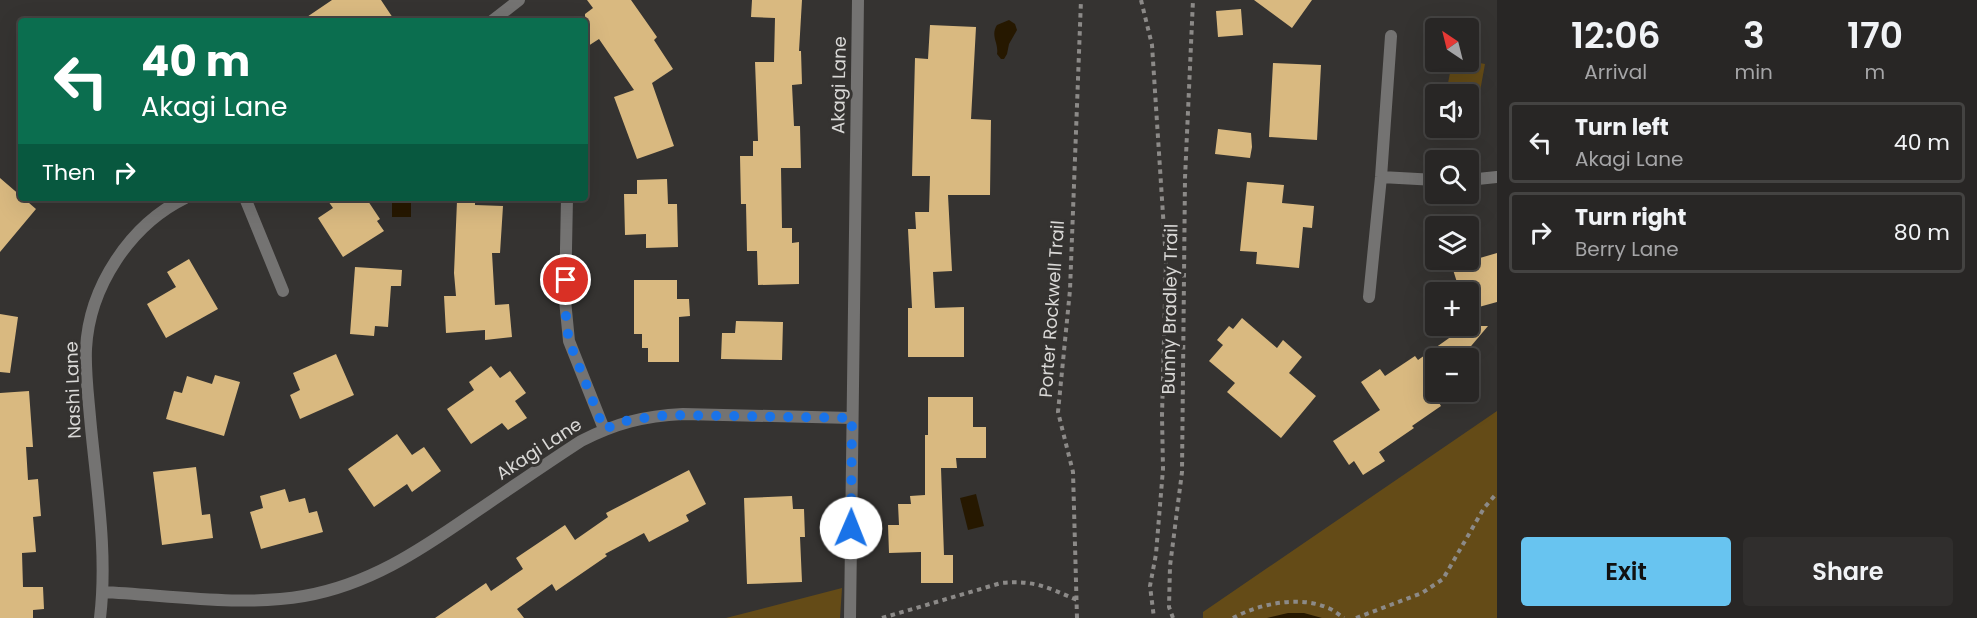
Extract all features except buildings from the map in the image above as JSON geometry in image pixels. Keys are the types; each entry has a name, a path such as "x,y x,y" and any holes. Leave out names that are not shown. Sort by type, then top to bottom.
{"street":[{"path":"496,18 519,0"},
{"name":"Akagi Lane","path":"103,592 268,600 304,596 341,587 377,574 410,556 560,455 604,429 629,420 683,414 852,418 858,0"},
{"path":"507,10 513,18"},
{"path":"1369,297 1381,177 1391,36"},
{"path":"1381,177 1425,179"},
{"path":"1479,179 1497,177"},
{"name":"Nashi Lane","path":"100,618 103,592 100,511 86,365 89,329 100,290 124,249 159,214 180,201"},
{"path":"246,201 283,291"},
{"path":"567,201 565,300 569,341 604,429"},
{"path":"850,618 852,418"}],"path":[{"name":"Porter Rockwell Trail","path":"1077,618 1072,472 1058,412 1070,290 1081,0"},
{"path":"1141,0 1152,45 1166,261 1163,469 1156,554 1150,586 1154,618"},
{"name":"Bunny Bradley Trail","path":"1173,618 1169,607 1170,566 1182,472 1185,178 1193,0"},
{"path":"1356,618 1422,593 1443,579 1484,508 1497,493"},
{"path":"882,618 1001,583 1021,581 1036,583 1077,600"},
{"path":"1233,618 1244,612 1269,605 1298,602 1314,603 1329,608 1344,618"}],"shaded area":[{"path":"1009,20 1015,24 1017,30 1009,44 1007,54 1004,59 1001,59 997,54 995,29 997,25"},
{"path":"1479,63 1485,64 1479,97 1479,84 1448,84 1450,72 1479,72"},
{"path":"392,201 411,201 411,217 392,217"},
{"path":"1497,411 1497,618 1203,618 1203,612"},
{"path":"976,494 984,526 968,530 960,498"},
{"path":"842,588 840,618 726,618"},
{"path":"1288,613 1304,613 1322,618 1267,618"}],"route":[{"path":"566,280 566,321 569,341 604,429 629,420 683,414 852,418 851,528"}]}
